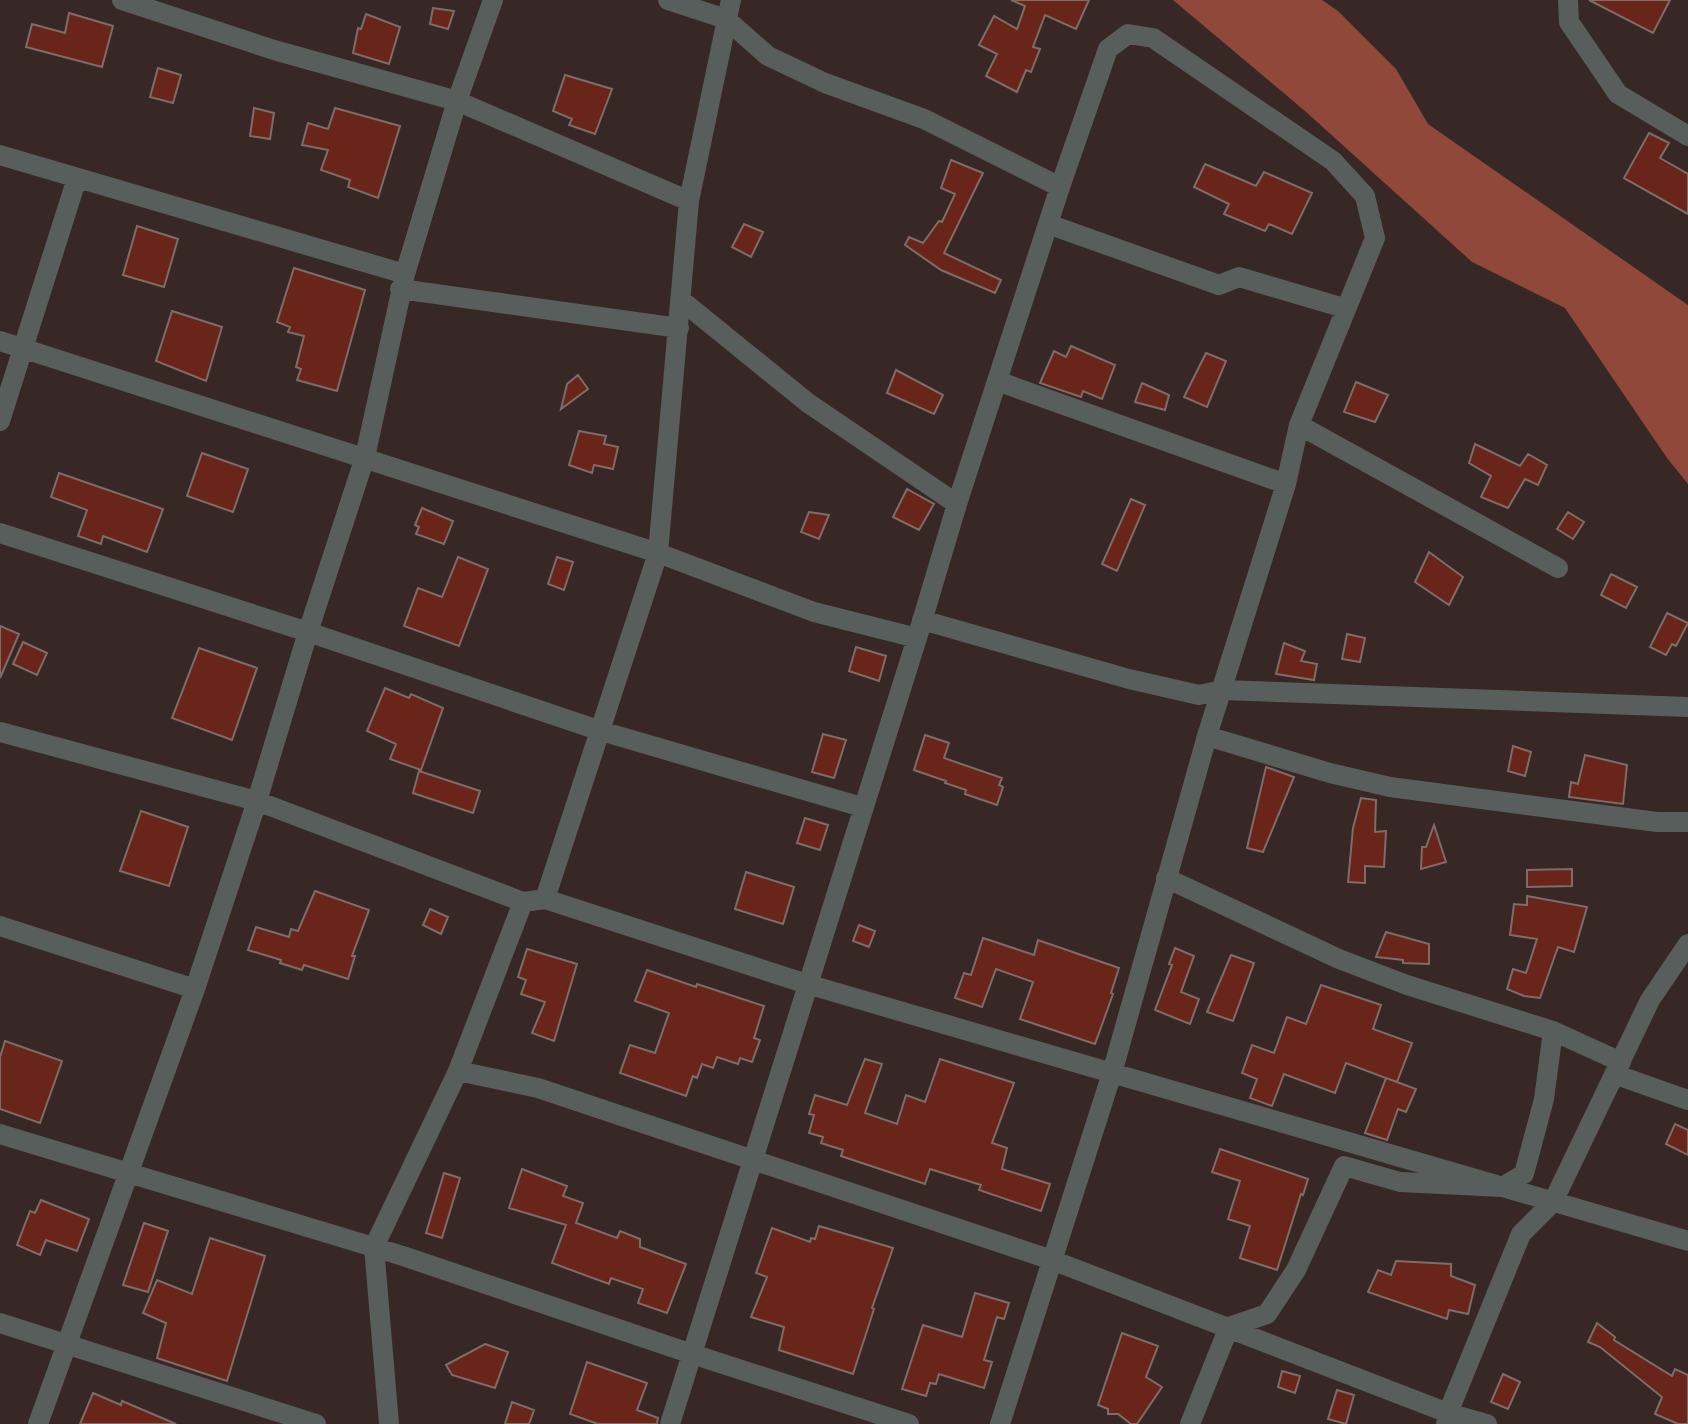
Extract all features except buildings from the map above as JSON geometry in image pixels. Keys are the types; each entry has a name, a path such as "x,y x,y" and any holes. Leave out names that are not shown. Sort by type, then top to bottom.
{"street":[{"path":"122,0 274,50 457,101 689,201"},
{"path":"38,1424 195,989 257,801 365,457 402,281 457,101 493,0"},
{"path":"668,0 728,9 768,56 825,83 924,119 1060,187"},
{"path":"1568,0 1569,22 1618,94 1688,136"},
{"path":"545,899 658,553 689,201 728,9"},
{"path":"670,1424 957,504 1060,187 1108,49 1128,34 1153,38 1333,161 1365,196 1375,238 1299,425 1286,484 1207,736 1112,1073 1000,1424"},
{"path":"0,155 402,281 679,328"},
{"path":"0,421 77,178"},
{"path":"1048,224 1219,285 1239,277 1344,308"},
{"path":"681,300 808,403 957,504"},
{"path":"0,341 658,553 814,612 920,629 1199,695 1222,690 1688,707"},
{"path":"997,381 1286,484"},
{"path":"1299,425 1558,568"},
{"path":"0,533 601,731 862,807"},
{"path":"0,732 257,801 523,902 545,899 807,984 1688,1241"},
{"path":"1207,736 1330,773 1390,787 1657,822 1688,822"},
{"path":"1166,878 1339,959 1407,985 1553,1031 1618,1068 1688,1100"},
{"path":"389,1424 374,1247 458,1071 523,902"},
{"path":"0,926 195,989"},
{"path":"1447,1418 1521,1234 1553,1202 1650,1000 1688,944"},
{"path":"1190,1424 1229,1327 1267,1314 1296,1270 1344,1166 1400,1182 1502,1187 1524,1174 1544,1099 1553,1031"},
{"path":"458,1071 538,1088 1052,1260 1229,1327 1447,1418 1487,1424"},
{"path":"0,1134 374,1247 909,1424"},
{"path":"0,1323 316,1424"}],"shaded area":[{"path":"1173,0 1322,0 1338,11 1396,69 1428,124 1688,305 1688,484 1565,308 1472,262 1305,111"}]}
